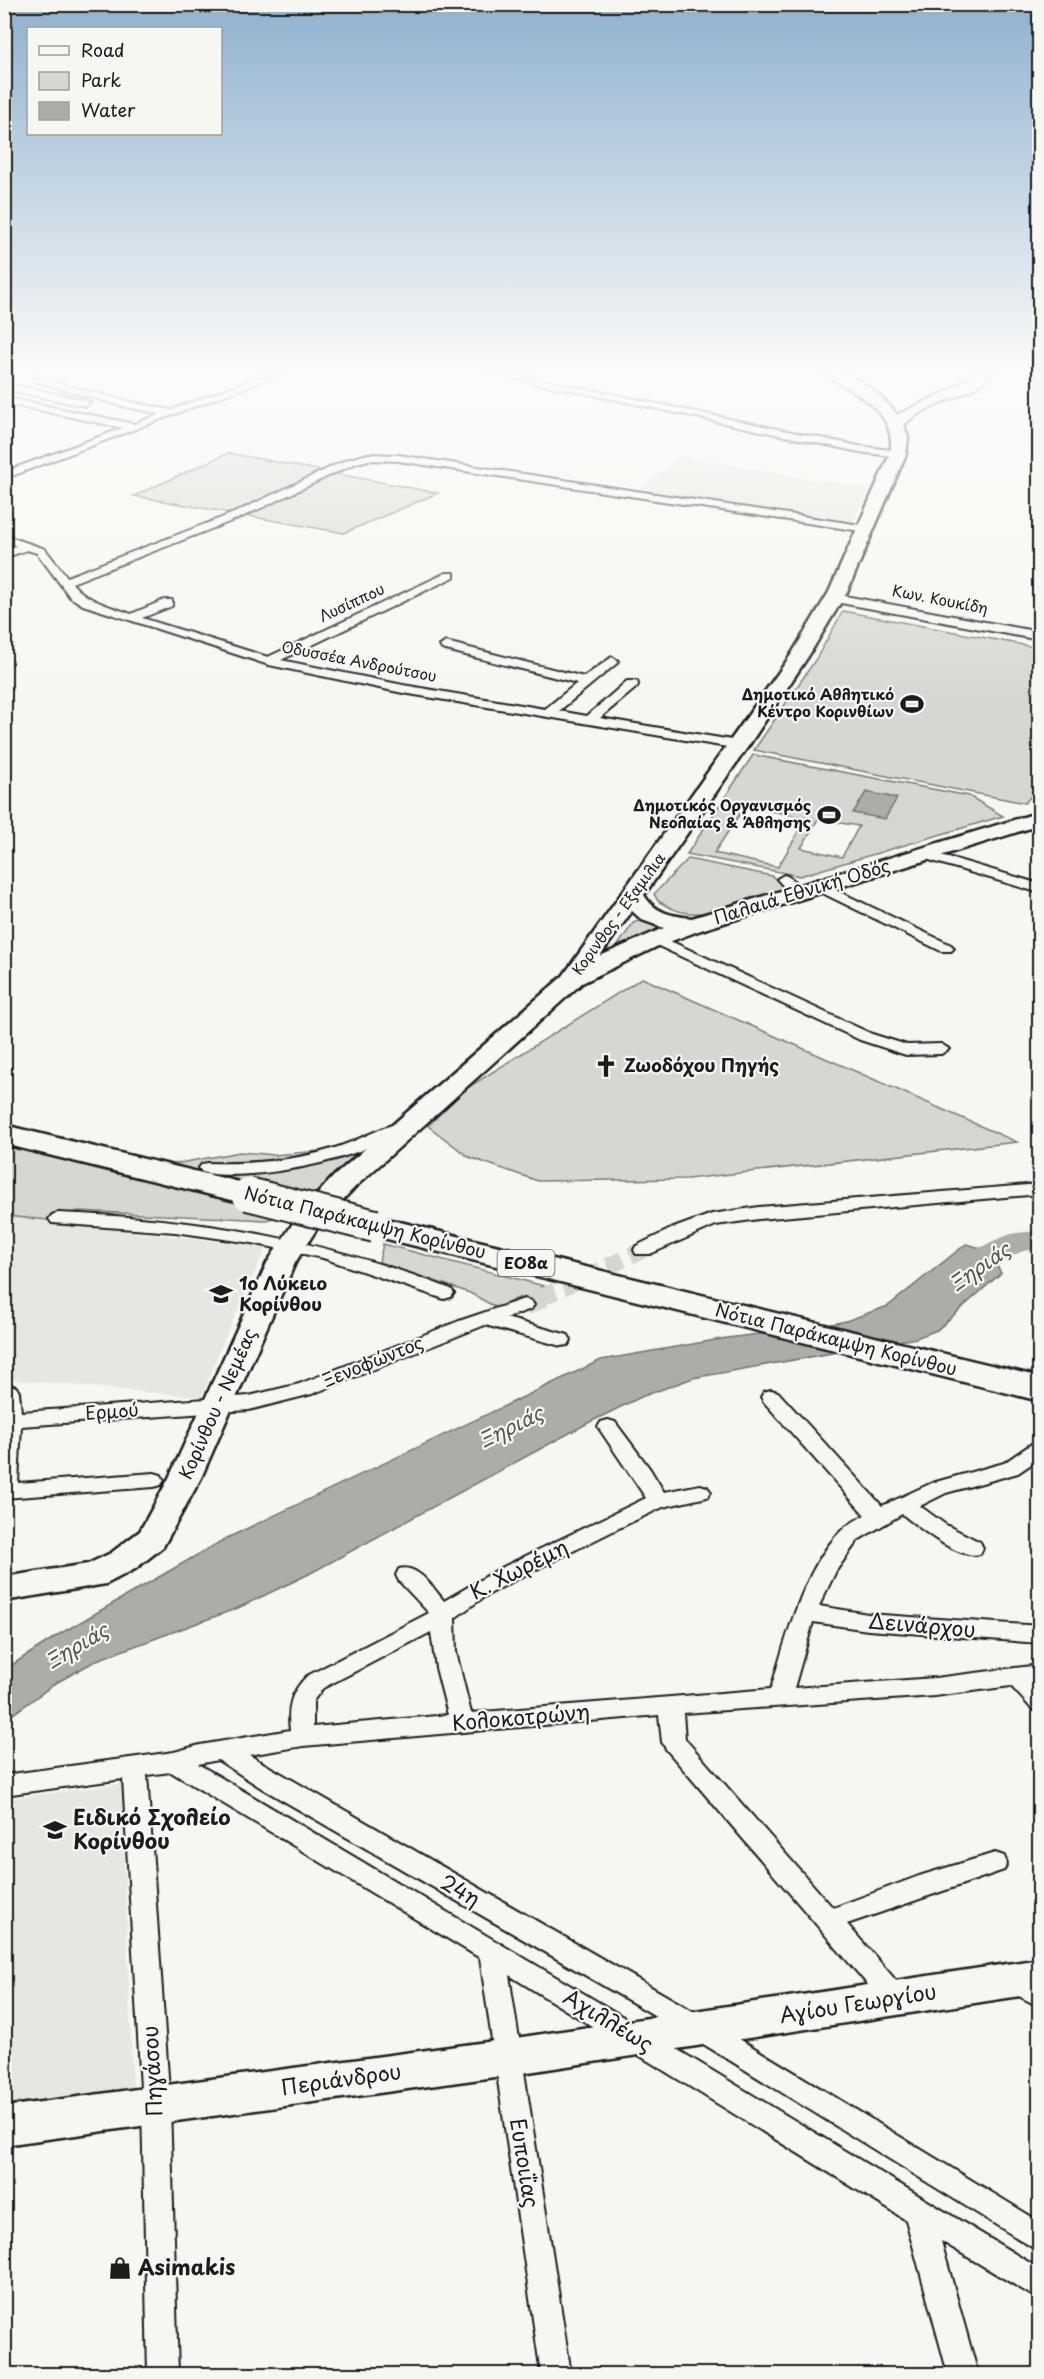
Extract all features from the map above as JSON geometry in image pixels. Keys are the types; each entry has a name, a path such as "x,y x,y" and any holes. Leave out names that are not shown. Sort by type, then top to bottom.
{"highway":[{"name":"Νότια Παράκαμψη Κορίνθου","path":"4,1134 1039,1389"}],"street":[{"path":"64,582 106,568 238,515 309,482"},
{"path":"550,482 867,529"},
{"name":"Κορινθος - Εξαμιλια","path":"571,981 739,745 800,655 834,598 886,482"},
{"name":"Οδυσσέα Ανδρούτσου","path":"4,538 41,551 74,594 87,602 269,661 403,689 739,745"},
{"path":"4,555 26,546"},
{"name":"Λυσίππου","path":"269,661 450,575"},
{"name":"Κων. Κουκίδη","path":"834,598 1040,636"},
{"path":"131,618 168,603"},
{"path":"446,646 588,682"},
{"path":"548,713 612,661"},
{"path":"590,720 632,684"},
{"name":"Παλαιά Εθνική Οδός","path":"571,981 655,939 790,886 819,886 1040,818"},
{"path":"924,854 1040,889"},
{"path":"819,886 946,948"},
{"path":"632,894 639,908 651,916 670,923 693,925"},
{"path":"655,939 866,1036 906,1050 941,1049"},
{"name":"Κορίνθου - Νεμέας","path":"4,1589 94,1575 123,1561 152,1539 185,1478 281,1263 328,1198 571,981"},
{"path":"207,1168 255,1167 329,1155 390,1129 408,1125"},
{"path":"643,1250 712,1220 759,1213 1040,1189"},
{"path":"58,1219 154,1224 293,1245 365,1264 444,1293"},
{"name":"Ξενοφώντος","path":"219,1404 249,1403 305,1389 524,1305"},
{"path":"486,1319 561,1340"},
{"path":"4,1390 9,1392 6,1491 154,1480"},
{"path":"771,1397 879,1516"},
{"name":"Ερμού","path":"8,1420 219,1404"},
{"path":"608,1426 644,1474 659,1501"},
{"path":"780,1697 805,1612 827,1567 850,1534 879,1516 939,1488 1011,1468 1039,1446"},
{"name":"Κ. Χωρέμη","path":"303,1737 301,1701 304,1692 315,1682 444,1615 454,1604 508,1574 659,1501 700,1492"},
{"path":"904,1505 938,1530 972,1548"},
{"path":"407,1575 444,1615 444,1644 451,1685 462,1723"},
{"name":"Δεινάρχου","path":"805,1612 868,1622 1040,1635"},
{"name":"Κολοκοτρώνη","path":"4,1785 174,1762 221,1750 303,1737 670,1705 935,1687 1040,1674"},
{"path":"1016,1677 1040,1703"},
{"path":"670,1705 674,1742 896,1998"},
{"name":"24η","path":"221,1750 689,2031"},
{"name":"Αχιλλέως","path":"174,1762 636,2038 1040,2286"},
{"name":"Πηγάσου","path":"134,1767 156,2105 164,2374"},
{"path":"829,1920 891,1896 995,1863"},
{"name":"Ευποιΐας","path":"492,1951 556,2374"},
{"name":"Αγίου Γεωργίου","path":"689,2031 896,1998 1030,1984"},
{"path":"689,2031 1040,2238"},
{"name":"Περιάνδρου","path":"4,2126 689,2031"},
{"path":"918,2211 963,2374"}],"shaded area":[{"path":"648,482 830,482 870,488 851,525 633,493"},
{"path":"4,1216 266,1247 219,1351 202,1397 5,1379"},
{"path":"121,1784 133,2091 5,2111 5,1799"}],"green space":[{"path":"165,482 380,482 438,493 344,533 134,496"},
{"name":"Δημοτικό Αθλητικό Κέντρο Κορινθίων","path":"843,611 1039,648 1039,787 1025,803 754,750 816,659"},
{"name":"Δημοτικός Οργανισμός Νεολαίας & Άθλησης","path":"753,755 969,796 1003,816 800,876 687,854","holes":["745,806 807,818 778,867 714,853","818,819 859,826 842,857 801,848"]},
{"path":"688,859 772,876 786,889 711,912 689,913 677,910 658,901 654,894"},
{"path":"638,921 654,923 657,928 650,934 617,947 633,923"},
{"path":"642,978 1017,1142 687,1179 538,1181 469,1157 428,1126 464,1090"},
{"path":"5,1144 125,1173 240,1152 274,1155 331,1150 352,1155 357,1160 315,1197 292,1211 266,1220 78,1211 48,1220 5,1216"},
{"path":"383,1244 544,1286 497,1308 470,1293 379,1262"}],"water":[{"path":"866,792 897,798 885,819 853,813"},
{"path":"966,1244 978,1247 987,1253 1001,1273 937,1330 916,1338 693,1378 641,1397 588,1423 307,1575 238,1608 97,1660 56,1683 5,1720 4,1670 58,1635 225,1539 601,1360 727,1338 822,1326 846,1321 888,1306"}],"waterway":[{"name":"Ξηριάς","path":"958,1280 991,1255 1014,1243 1040,1240"}],"tunnel":[{"path":"540,1298 643,1250"},
{"path":"524,1305 543,1296"}],"place":[{"name":"Δημοτικό Αθλητικό Κέντρο Κορινθίων","path":"912,704"},
{"name":"Δημοτικός Οργανισμός Νεολαίας & Άθλησης","path":"829,815"},
{"name":"Ζωοδόχου Πηγής","path":"606,1066"},
{"name":"1ο Λύκειο Κορίνθου","path":"221,1294"},
{"name":"Ειδικό Σχολείο Κορίνθου","path":"55,1830"},
{"name":"Asimakis","path":"120,2268"}]}
